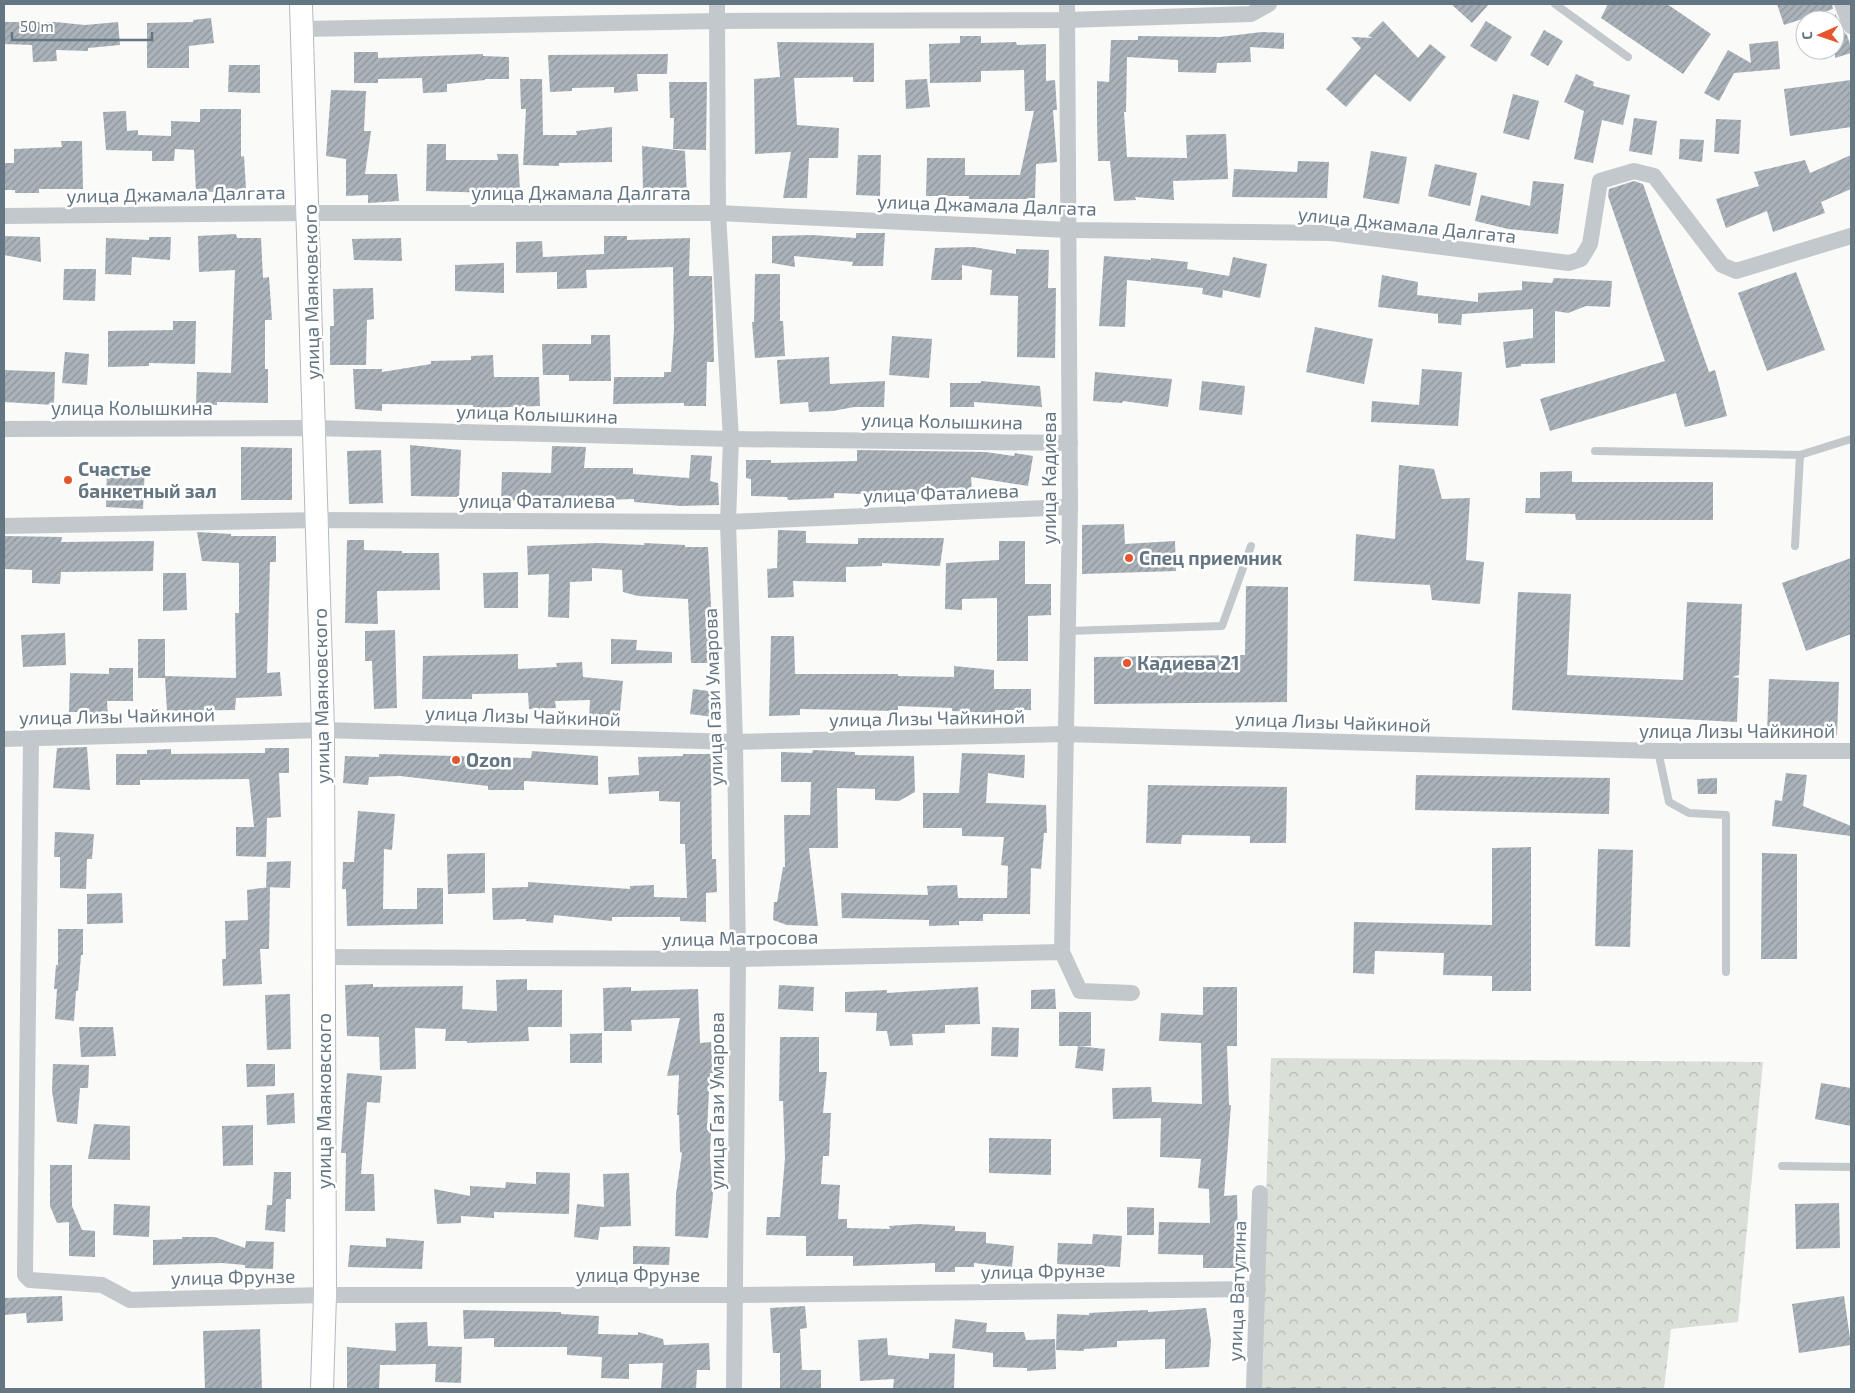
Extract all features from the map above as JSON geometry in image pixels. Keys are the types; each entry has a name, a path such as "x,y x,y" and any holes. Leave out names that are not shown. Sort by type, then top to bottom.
{"street":[{"name":"улица Маяковского","path":"301,4 309,213 323,730 325,1296 322,1389"},
{"name":"улица Гази Умарова","path":"716,4 718,213 731,439 728,522 735,742 738,959 734,1389"},
{"path":"303,29 1067,12 1251,14 1269,4"},
{"path":"1842,4 1851,26"},
{"name":"улица Кадиева","path":"1062,952 1070,508 1067,12"},
{"name":"улица Джамала Далгата","path":"4,216 309,213 718,213 1068,230 1332,233 1569,263 1581,259 1590,244 1600,181 1634,171 1654,176 1722,265 1736,271 1851,236"},
{"name":"улица Колышкина","path":"4,429 314,428 731,439 1070,443"},
{"name":"улица Фаталиева","path":"4,526 316,520 728,522 1070,508"},
{"name":"улица Лизы Чайкиной","path":"4,739 323,730 735,742 1065,734 1658,751 1851,751"},
{"name":"улица Фрунзе","path":"31,739 26,1275 30,1280 41,1283 102,1285 130,1300 325,1296 1258,1289"},
{"path":"1062,952 1080,991 1132,993"},
{"name":"улица Матросова","path":"324,957 738,959 1062,952"},
{"name":"улица Ватутина","path":"1254,1389 1260,1193"}],"lane":[{"path":"1555,4 1628,57"},
{"path":"1596,451 1800,455 1851,439"},
{"path":"1795,546 1800,455"},
{"path":"1068,631 1222,626 1251,546"},
{"path":"1658,751 1669,802 1689,813 1726,815 1726,972"},
{"path":"1782,1166 1851,1167"}],"green space":[{"path":"1271,1058 1763,1062 1738,1322 1671,1329 1664,1389 1259,1389"}],"building":[{"path":"1451,4 1489,4 1472,23"},
{"path":"1608,4 1667,4 1711,34 1683,74 1601,18"},
{"path":"1777,4 1832,4 1833,9 1830,10 1795,10 1795,21 1784,25"},
{"path":"211,18 214,43 189,46 189,68 147,68 147,23 193,22 193,20"},
{"path":"1383,21 1418,58 1430,44 1446,57 1410,102 1375,74 1346,107 1326,89 1361,48 1351,37 1373,38 1368,36"},
{"path":"1486,21 1512,37 1496,62 1470,46"},
{"path":"4,22 55,22 85,25 118,22 120,45 88,48 88,51 56,50 57,61 33,62 32,45 4,44"},
{"path":"1544,30 1563,41 1548,66 1530,55"},
{"path":"1262,32 1284,33 1284,49 1250,47 1251,62 1217,63 1216,73 1178,72 1178,60 1127,57 1126,112 1124,112 1127,157 1187,158 1186,135 1226,134 1228,179 1173,181 1174,200 1135,197 1136,200 1114,201 1110,161 1098,161 1097,122 1097,81 1109,82 1111,40 1138,40 1138,36 1220,37"},
{"path":"1845,33 1851,47 1851,53 1845,55"},
{"path":"960,36 981,36 981,43 1016,42 1017,45 1046,44 1046,81 1055,80 1057,110 1053,110 1057,162 1036,164 1035,199 969,199 969,196 926,196 927,158 965,158 965,175 1020,175 1034,111 1025,111 1024,70 981,71 981,82 930,83 929,44 960,43"},
{"path":"1778,41 1780,69 1734,73 1719,101 1704,93 1728,50 1751,63 1749,44"},
{"path":"777,42 874,43 874,82 853,82 853,77 794,78 797,125 839,128 838,158 809,158 807,198 783,198 791,152 755,154 754,79 780,77"},
{"path":"354,52 378,52 378,58 483,54 483,56 509,57 509,79 485,79 447,84 447,92 423,93 422,78 378,79 378,83 354,83"},
{"path":"668,54 667,74 637,74 638,91 614,93 614,87 572,88 572,91 550,92 548,55"},
{"path":"229,65 260,65 260,93 228,92"},
{"path":"1576,74 1594,82 1593,86 1630,95 1623,125 1602,120 1593,163 1574,159 1584,111 1564,102"},
{"path":"520,79 542,79 543,135 577,135 576,131 612,127 612,162 559,163 559,166 523,165 526,109 521,109"},
{"path":"927,79 930,107 906,109 905,80"},
{"path":"1851,80 1851,127 1790,136 1784,89"},
{"path":"669,82 707,82 706,150 673,149 674,118 670,118"},
{"path":"331,90 366,91 364,131 371,131 365,174 397,174 399,201 368,203 368,195 346,196 346,159 326,156"},
{"path":"1513,94 1539,101 1529,140 1503,133"},
{"path":"200,109 241,109 241,157 244,156 246,189 196,193 194,150 175,149 174,161 152,161 152,151 106,150 103,112 126,111 127,131 138,130 138,135 171,136 171,121 200,122"},
{"path":"1634,118 1657,121 1652,155 1629,151"},
{"path":"1716,119 1741,120 1739,154 1714,152"},
{"path":"1680,139 1704,140 1702,162 1679,159"},
{"path":"61,141 82,141 83,189 39,189 39,193 15,193 15,190 4,190 4,163 14,163 14,149 62,147"},
{"path":"427,144 446,144 446,160 498,160 497,154 518,154 520,190 493,191 493,193 426,191"},
{"path":"642,146 685,151 687,195 643,191"},
{"path":"1371,151 1407,157 1399,204 1363,198"},
{"path":"858,155 881,155 880,196 856,195"},
{"path":"1851,155 1851,189 1821,202 1825,213 1773,232 1767,211 1726,228 1716,199 1759,186 1754,172 1805,160 1810,173"},
{"path":"1298,161 1329,162 1327,198 1232,197 1234,169 1297,172"},
{"path":"1435,164 1477,173 1470,206 1428,196"},
{"path":"1533,181 1564,184 1558,234 1508,229 1475,221 1481,195 1530,206"},
{"path":"1634,181 1643,184 1709,372 1715,370 1727,416 1685,427 1676,393 1550,431 1540,399 1665,361 1608,196 1609,189"},
{"path":"856,233 885,233 883,266 852,266 853,262 794,256 795,267 772,263 772,236 812,235 856,238"},
{"path":"236,234 237,238 261,238 263,278 269,277 272,320 265,320 265,369 268,369 268,403 217,402 217,405 196,405 197,372 231,373 235,270 199,272 198,236"},
{"path":"4,236 40,237 41,262 4,255"},
{"path":"604,236 627,236 627,240 690,238 689,276 712,276 714,362 707,362 706,406 684,406 684,403 613,404 614,377 664,377 664,372 671,372 674,330 673,267 586,270 587,288 557,289 557,272 516,273 516,242 542,241 543,257 604,254"},
{"path":"149,237 171,237 170,260 132,257 131,275 105,274 106,238 149,240"},
{"path":"401,238 402,261 354,260 352,239"},
{"path":"973,247 1016,254 1016,249 1049,250 1048,288 1056,288 1055,358 1017,357 1018,296 990,295 992,270 962,265 962,280 931,280 935,248"},
{"path":"1104,256 1188,262 1187,269 1229,276 1233,257 1267,264 1260,298 1223,290 1222,298 1202,294 1203,288 1127,280 1125,327 1099,326"},
{"path":"504,263 504,293 455,291 455,265"},
{"path":"64,269 96,269 95,301 63,300"},
{"path":"1796,272 1825,350 1767,371 1738,293"},
{"path":"755,274 780,274 780,321 783,321 785,356 755,358 752,322 754,322"},
{"path":"1382,275 1418,282 1417,295 1478,302 1478,293 1522,290 1522,281 1552,283 1554,278 1612,281 1610,307 1586,306 1568,313 1555,311 1555,363 1521,364 1521,366 1506,368 1503,342 1533,338 1533,309 1462,314 1461,325 1438,323 1438,314 1378,307"},
{"path":"373,288 374,319 367,320 366,365 330,365 330,326 334,326 333,289"},
{"path":"173,321 196,321 195,364 149,363 149,366 108,367 108,331 173,330"},
{"path":"1315,327 1373,339 1364,384 1306,372"},
{"path":"591,335 610,335 611,381 569,381 569,375 543,375 542,344 591,344"},
{"path":"892,336 932,339 929,378 889,375"},
{"path":"65,352 89,354 87,385 62,383"},
{"path":"493,355 494,377 539,377 540,406 473,408 473,405 382,404 382,411 355,409 353,369 382,369 382,372 431,364 431,361 471,360 471,356"},
{"path":"829,357 830,384 885,381 884,407 854,407 833,411 809,412 808,402 780,404 777,360"},
{"path":"1422,369 1462,372 1458,426 1371,422 1372,401 1419,405"},
{"path":"4,370 55,372 54,405 4,402"},
{"path":"1095,372 1172,379 1168,407 1123,401 1122,403 1093,401"},
{"path":"981,381 1040,386 1042,407 974,402 974,407 950,407 950,383 981,383"},
{"path":"1202,381 1245,386 1242,415 1199,410"},
{"path":"410,445 461,450 459,497 411,496"},
{"path":"552,446 586,447 584,468 633,468 633,474 689,478 691,455 712,456 710,481 718,483 719,505 681,506 634,502 634,499 604,500 604,503 501,500 502,472 551,473"},
{"path":"241,447 292,448 292,500 241,500"},
{"path":"381,450 383,503 349,504 347,451"},
{"path":"857,450 985,452 1014,456 1015,453 1033,456 1028,486 971,477 972,493 889,495 834,493 834,498 788,500 787,497 751,496 751,479 746,478 746,460 771,460 771,463 857,461"},
{"path":"1399,465 1434,469 1442,499 1470,498 1466,560 1484,562 1480,604 1432,600 1430,585 1354,581 1356,534 1395,539"},
{"path":"107,466 145,467 143,509 106,507"},
{"path":"1572,471 1572,482 1713,482 1713,520 1576,520 1575,514 1525,513 1526,498 1540,498 1540,472"},
{"name":"Спец приемник","path":"1124,524 1125,544 1175,541 1176,571 1082,574 1082,525"},
{"path":"778,530 806,531 806,543 858,544 858,538 944,538 940,566 882,563 882,566 846,567 846,582 793,581 794,597 768,598 767,569 777,568"},
{"path":"197,532 231,534 231,536 276,536 276,562 270,562 267,673 280,672 282,696 236,698 235,710 167,711 165,678 138,678 138,639 165,639 165,676 236,678 235,613 239,613 239,563 202,561"},
{"path":"4,536 62,537 61,542 154,541 153,571 61,572 60,584 32,583 32,570 4,569"},
{"path":"347,540 364,540 364,550 439,553 440,590 377,591 378,624 345,623"},
{"path":"999,541 1025,541 1025,584 1051,584 1051,615 1028,616 1028,661 997,661 997,598 962,599 962,610 945,609 946,563 999,560"},
{"path":"598,543 644,545 644,543 708,547 714,663 691,663 688,599 638,596 623,592 622,570 592,568 592,581 570,582 569,618 548,617 549,574 528,575 527,546"},
{"path":"1851,558 1851,634 1806,651 1782,583"},
{"path":"518,572 518,608 484,608 483,573"},
{"path":"163,573 186,573 187,610 163,611"},
{"path":"1246,586 1288,587 1287,702 1094,704 1094,657 1245,655"},
{"path":"1518,592 1571,594 1567,675 1683,680 1687,602 1742,604 1739,675 1732,677 1739,678 1737,722 1512,710"},
{"path":"395,630 397,708 374,709 372,661 365,661 365,631"},
{"path":"65,633 66,665 23,667 21,635"},
{"path":"771,636 794,636 795,674 898,674 898,676 954,677 954,666 994,670 994,689 1031,689 1031,710 995,710 995,713 952,711 952,708 898,706 898,711 800,709 800,715 769,716"},
{"path":"611,639 637,640 636,650 672,652 672,663 611,664"},
{"path":"518,654 518,669 557,667 556,663 582,662 583,677 623,681 619,721 589,718 590,700 555,701 556,708 529,709 528,693 472,694 472,699 422,699 423,656"},
{"path":"109,668 133,668 133,701 107,701 108,718 89,720 89,712 69,712 70,673 109,674"},
{"path":"1769,679 1839,682 1837,735 1767,733"},
{"path":"693,689 716,692 713,717 690,714"},
{"path":"87,747 90,790 53,788 57,748"},
{"path":"265,748 289,748 289,773 279,773 281,817 267,818 266,857 236,856 236,827 254,827 249,779 140,780 140,785 116,785 116,754 147,754 147,750 171,749 171,754 265,753"},
{"path":"813,750 855,752 855,755 914,756 915,792 899,801 875,800 875,789 837,788 838,848 809,848 818,926 787,925 773,920 774,902 777,902 783,867 785,867 784,815 810,815 811,782 781,782 781,752 812,753"},
{"path":"532,751 598,756 598,785 524,781 524,790 488,790 488,786 400,776 369,777 368,785 343,783 345,756 379,757 379,754 531,758"},
{"path":"962,753 1025,755 1024,778 988,773 986,803 1046,805 1047,833 1044,833 1041,869 1031,868 1030,914 983,914 983,921 959,921 959,925 929,926 929,920 842,918 841,893 928,895 927,886 957,885 958,898 1007,898 1008,866 1001,865 1004,837 962,836 962,828 923,828 923,793 959,793"},
{"path":"683,754 711,754 712,859 716,859 717,892 706,893 706,922 680,921 680,917 612,917 612,921 554,915 553,923 526,921 526,919 493,920 492,888 528,887 528,882 630,889 630,886 654,885 654,897 687,898 685,844 680,844 680,802 659,801 659,791 609,794 608,777 639,775 638,757 683,756"},
{"path":"1786,773 1807,775 1803,806 1851,826 1851,836 1772,826 1775,800 1782,801"},
{"path":"1416,775 1610,778 1609,814 1415,810"},
{"path":"1717,778 1717,794 1698,794 1697,779"},
{"path":"1148,785 1287,787 1286,843 1250,843 1250,836 1182,835 1181,844 1146,843"},
{"path":"358,811 395,814 392,850 384,849 383,909 417,909 417,888 443,888 443,924 347,926 346,889 342,889 343,862 354,862"},
{"path":"55,832 94,834 92,859 87,859 86,889 60,888 60,857 54,857"},
{"path":"1531,847 1531,991 1492,991 1492,976 1443,975 1444,953 1375,951 1374,974 1353,973 1354,922 1492,925 1492,848"},
{"path":"1598,849 1633,850 1630,947 1595,946"},
{"path":"485,853 485,893 448,894 447,854"},
{"path":"1762,853 1797,854 1797,959 1761,959"},
{"path":"291,861 290,888 266,887 267,862"},
{"path":"270,887 269,949 260,949 262,984 223,986 222,959 226,959 225,921 248,920 247,890"},
{"path":"122,893 123,923 87,924 87,894"},
{"path":"58,929 83,929 83,955 81,955 78,991 76,991 74,1021 55,1019 57,989 54,989 56,965 58,965"},
{"path":"527,979 527,990 562,990 562,1027 528,1027 529,1041 467,1043 467,1041 445,1041 446,1029 415,1028 416,1069 380,1070 379,1037 347,1036 345,985 373,984 373,987 463,986 462,1009 497,1011 496,980"},
{"path":"779,985 814,987 813,1011 778,1009"},
{"path":"631,987 631,991 698,989 700,1043 711,1042 713,1073 710,1073 707,1130 711,1130 710,1156 713,1195 708,1238 675,1236 676,1194 682,1153 680,1152 679,1115 677,1115 679,1075 667,1076 680,1018 631,1020 632,1031 604,1031 603,988"},
{"path":"978,987 980,1024 945,1025 945,1033 912,1034 913,1045 890,1046 887,1031 876,1031 877,1013 845,1012 845,992 887,990 887,993"},
{"path":"1203,987 1237,987 1237,1046 1227,1046 1229,1105 1231,1105 1224,1196 1237,1195 1238,1242 1246,1242 1246,1268 1203,1268 1203,1255 1158,1254 1159,1222 1210,1223 1209,1189 1198,1188 1201,1159 1160,1157 1161,1118 1113,1119 1112,1088 1151,1087 1152,1102 1202,1104 1201,1043 1159,1041 1161,1013 1203,1015"},
{"path":"1055,989 1056,1009 1031,1009 1031,990"},
{"path":"290,994 291,1049 267,1050 265,995"},
{"path":"1059,1012 1091,1012 1091,1046 1059,1046"},
{"path":"79,1027 113,1027 116,1056 81,1057"},
{"path":"992,1027 1019,1028 1018,1057 991,1056"},
{"path":"602,1033 602,1063 570,1063 570,1034"},
{"path":"780,1037 819,1037 819,1072 827,1072 823,1113 831,1113 829,1156 823,1156 821,1184 840,1185 838,1219 847,1219 847,1228 890,1229 889,1226 918,1224 955,1226 955,1231 986,1232 986,1243 1014,1246 1012,1267 974,1263 974,1267 955,1267 955,1272 935,1272 935,1263 853,1266 853,1256 806,1256 806,1236 766,1235 767,1217 780,1217 785,1158 783,1101 779,1101"},
{"path":"1078,1046 1105,1049 1103,1071 1075,1068"},
{"path":"53,1064 89,1065 88,1088 80,1088 77,1124 57,1122 52,1091"},
{"path":"246,1064 275,1064 275,1086 247,1087"},
{"path":"347,1073 382,1076 380,1103 367,1102 361,1174 374,1174 375,1211 345,1211 346,1153 341,1153"},
{"path":"1821,1083 1851,1088 1851,1126 1815,1119"},
{"path":"294,1093 295,1123 267,1125 266,1095"},
{"path":"94,1124 130,1126 130,1160 88,1159"},
{"path":"253,1125 253,1165 223,1166 222,1126"},
{"path":"989,1138 1051,1139 1051,1175 989,1173"},
{"path":"50,1165 72,1165 72,1206 82,1230 95,1231 95,1257 69,1256 69,1222 57,1223 50,1206"},
{"path":"274,1172 291,1172 291,1199 286,1199 285,1232 265,1230 267,1205 272,1205"},
{"path":"536,1172 570,1173 569,1214 494,1212 494,1218 461,1216 461,1223 437,1224 434,1189 470,1196 470,1186 505,1188 506,1182 536,1184"},
{"path":"629,1173 631,1226 600,1227 598,1240 574,1237 577,1204 604,1207 603,1174"},
{"path":"1839,1203 1840,1248 1796,1249 1795,1204"},
{"path":"114,1204 150,1206 149,1237 113,1235"},
{"path":"1127,1207 1154,1208 1154,1235 1127,1235"},
{"path":"1093,1234 1122,1236 1120,1267 1057,1264 1058,1243 1092,1244"},
{"path":"182,1237 215,1237 245,1248 246,1241 274,1242 273,1269 245,1268 245,1265 222,1263 153,1265 153,1240 182,1239"},
{"path":"386,1238 424,1241 422,1269 348,1267 350,1245 386,1247"},
{"path":"633,1246 670,1247 669,1265 633,1264"},
{"path":"62,1296 63,1321 27,1323 26,1313 4,1315 4,1298"},
{"path":"1844,1296 1851,1345 1799,1353 1792,1304"},
{"path":"805,1306 807,1328 800,1329 802,1370 821,1370 821,1389 780,1389 780,1353 773,1353 770,1308"},
{"path":"1206,1308 1211,1341 1209,1367 1165,1369 1165,1339 1117,1341 1117,1347 1084,1349 1084,1351 1056,1350 1057,1314 1089,1315 1089,1313 1148,1310 1148,1312"},
{"path":"463,1310 561,1312 561,1314 599,1316 598,1334 638,1335 638,1332 663,1339 664,1345 709,1343 710,1370 697,1370 696,1389 661,1389 663,1363 629,1364 629,1379 601,1378 602,1357 567,1355 567,1347 494,1347 494,1338 464,1339"},
{"path":"955,1319 987,1323 986,1332 1024,1332 1026,1340 1055,1339 1056,1369 1027,1371 1027,1368 993,1367 993,1353 952,1348"},
{"path":"427,1322 428,1346 462,1347 461,1383 435,1382 436,1364 380,1365 379,1389 347,1389 347,1347 396,1351 395,1323"},
{"path":"260,1329 262,1389 205,1389 203,1331"},
{"path":"887,1338 888,1355 929,1359 929,1353 955,1354 954,1389 893,1389 894,1379 860,1381 858,1340"}],"place":[{"name":"Счастье банкетный зал","path":"68,480"},
{"name":"Спец приемник","path":"1129,558"},
{"name":"Кадиева 21","path":"1127,663"},
{"name":"Ozon","path":"456,760"}]}
